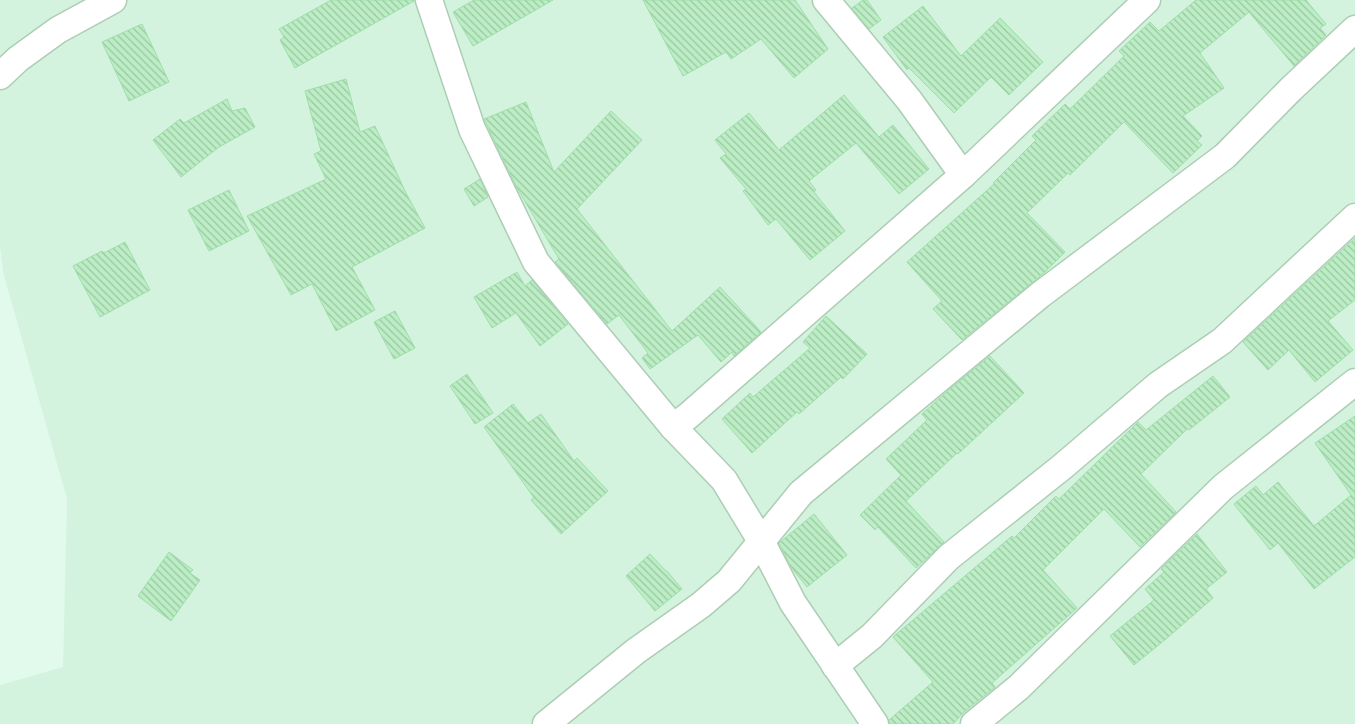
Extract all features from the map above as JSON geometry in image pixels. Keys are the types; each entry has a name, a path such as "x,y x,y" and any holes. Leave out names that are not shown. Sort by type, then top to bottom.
{"street":[{"path":"0,76 18,59 58,30 113,0"},
{"path":"429,0 472,128 536,262 673,427 724,480 761,541 793,603 875,724"},
{"path":"826,0 909,100 963,175"},
{"path":"673,427 688,416 963,175 1147,0"},
{"path":"546,724 636,651 708,599 729,581 801,493 1040,295 1225,156 1291,88 1355,29"},
{"path":"836,666 872,636 949,556 1062,467 1158,385 1222,341 1355,217"},
{"path":"974,724 1019,687 1223,487 1355,382"}],"shaded area":[{"path":"0,0 1355,0 1355,724 0,724 0,685 63,667 67,499 3,272 0,246"}],"building":[{"path":"331,0 414,1 295,68 280,40 284,37 279,29"},
{"path":"474,0 553,0 473,46 453,12"},
{"path":"643,0 795,0 828,49 794,78 761,39 731,59 726,52 683,76"},
{"path":"863,0 867,0 881,20 869,29 852,8"},
{"path":"1196,0 1306,0 1326,24 1320,28 1326,35 1294,66 1249,12 1200,53 1224,88 1183,116 1202,136 1197,141 1202,145 1173,173 1124,122 1070,175 1068,173 1027,213 1065,252 1045,272 962,340 933,309 942,301 907,262 994,184 1036,140 1032,136 1065,104 1070,109 1124,56 1119,51 1150,22 1159,31"},
{"path":"923,6 961,56 1000,18 1043,62 1009,95 991,77 954,113 909,68 907,70 883,37"},
{"path":"142,24 169,82 129,101 102,42"},
{"path":"346,79 360,132 375,126 406,193 425,228 352,267 375,310 336,331 312,284 291,295 247,216 326,179 314,154 321,151 305,91"},
{"path":"844,95 879,137 893,125 929,169 899,194 856,143 809,181 816,190 814,192 845,231 810,260 776,219 768,225 743,191 746,189 720,158 726,154 715,140 749,113 779,150"},
{"path":"227,99 232,111 245,108 255,127 219,147 181,177 153,140 180,119 184,123"},
{"path":"526,102 554,172 611,111 642,140 577,209 672,331 720,287 761,332 734,356 732,352 721,362 698,335 650,369 642,358 648,353 619,315 607,324 555,262 559,259 517,188 484,119"},
{"path":"480,179 488,197 474,206 464,189"},
{"path":"229,190 249,231 209,251 188,210"},
{"path":"1355,238 1355,300 1328,321 1353,350 1315,382 1289,350 1268,370 1243,342"},
{"path":"125,242 150,290 100,317 73,266"},
{"path":"517,272 525,286 532,280 568,324 540,346 516,313 492,328 474,297"},
{"path":"395,311 415,348 394,359 374,322"},
{"path":"826,316 867,354 843,379 841,377 799,414 797,412 752,453 722,419 750,393 753,397 810,348 803,342"},
{"path":"990,356 1024,393 906,501 944,542 916,568 878,527 875,530 860,515 901,475 886,459 927,420 922,414"},
{"path":"467,374 493,413 475,424 450,386"},
{"path":"1213,376 1230,397 1189,430 1187,429 1141,474 1176,512 1140,547 1104,509 1043,570 1077,608 992,683 995,687 964,712 953,724 890,724 889,720 933,682 893,637 1012,536 1014,538 1056,496 1059,499 1138,422 1146,430"},
{"path":"513,404 528,423 541,414 574,461 577,458 608,491 561,534 531,500 534,498 484,427"},
{"path":"1355,416 1355,557 1314,589 1278,543 1270,550 1234,504 1256,486 1263,495 1278,482 1314,526 1351,495 1315,443"},
{"path":"814,514 847,555 807,587 791,567 779,543"},
{"path":"1197,534 1227,572 1206,589 1213,598 1134,665 1110,636 1154,600 1145,589 1164,572 1161,569"},
{"path":"169,552 193,570 190,573 200,580 171,621 138,596"},
{"path":"650,554 682,589 655,611 626,576"}]}
